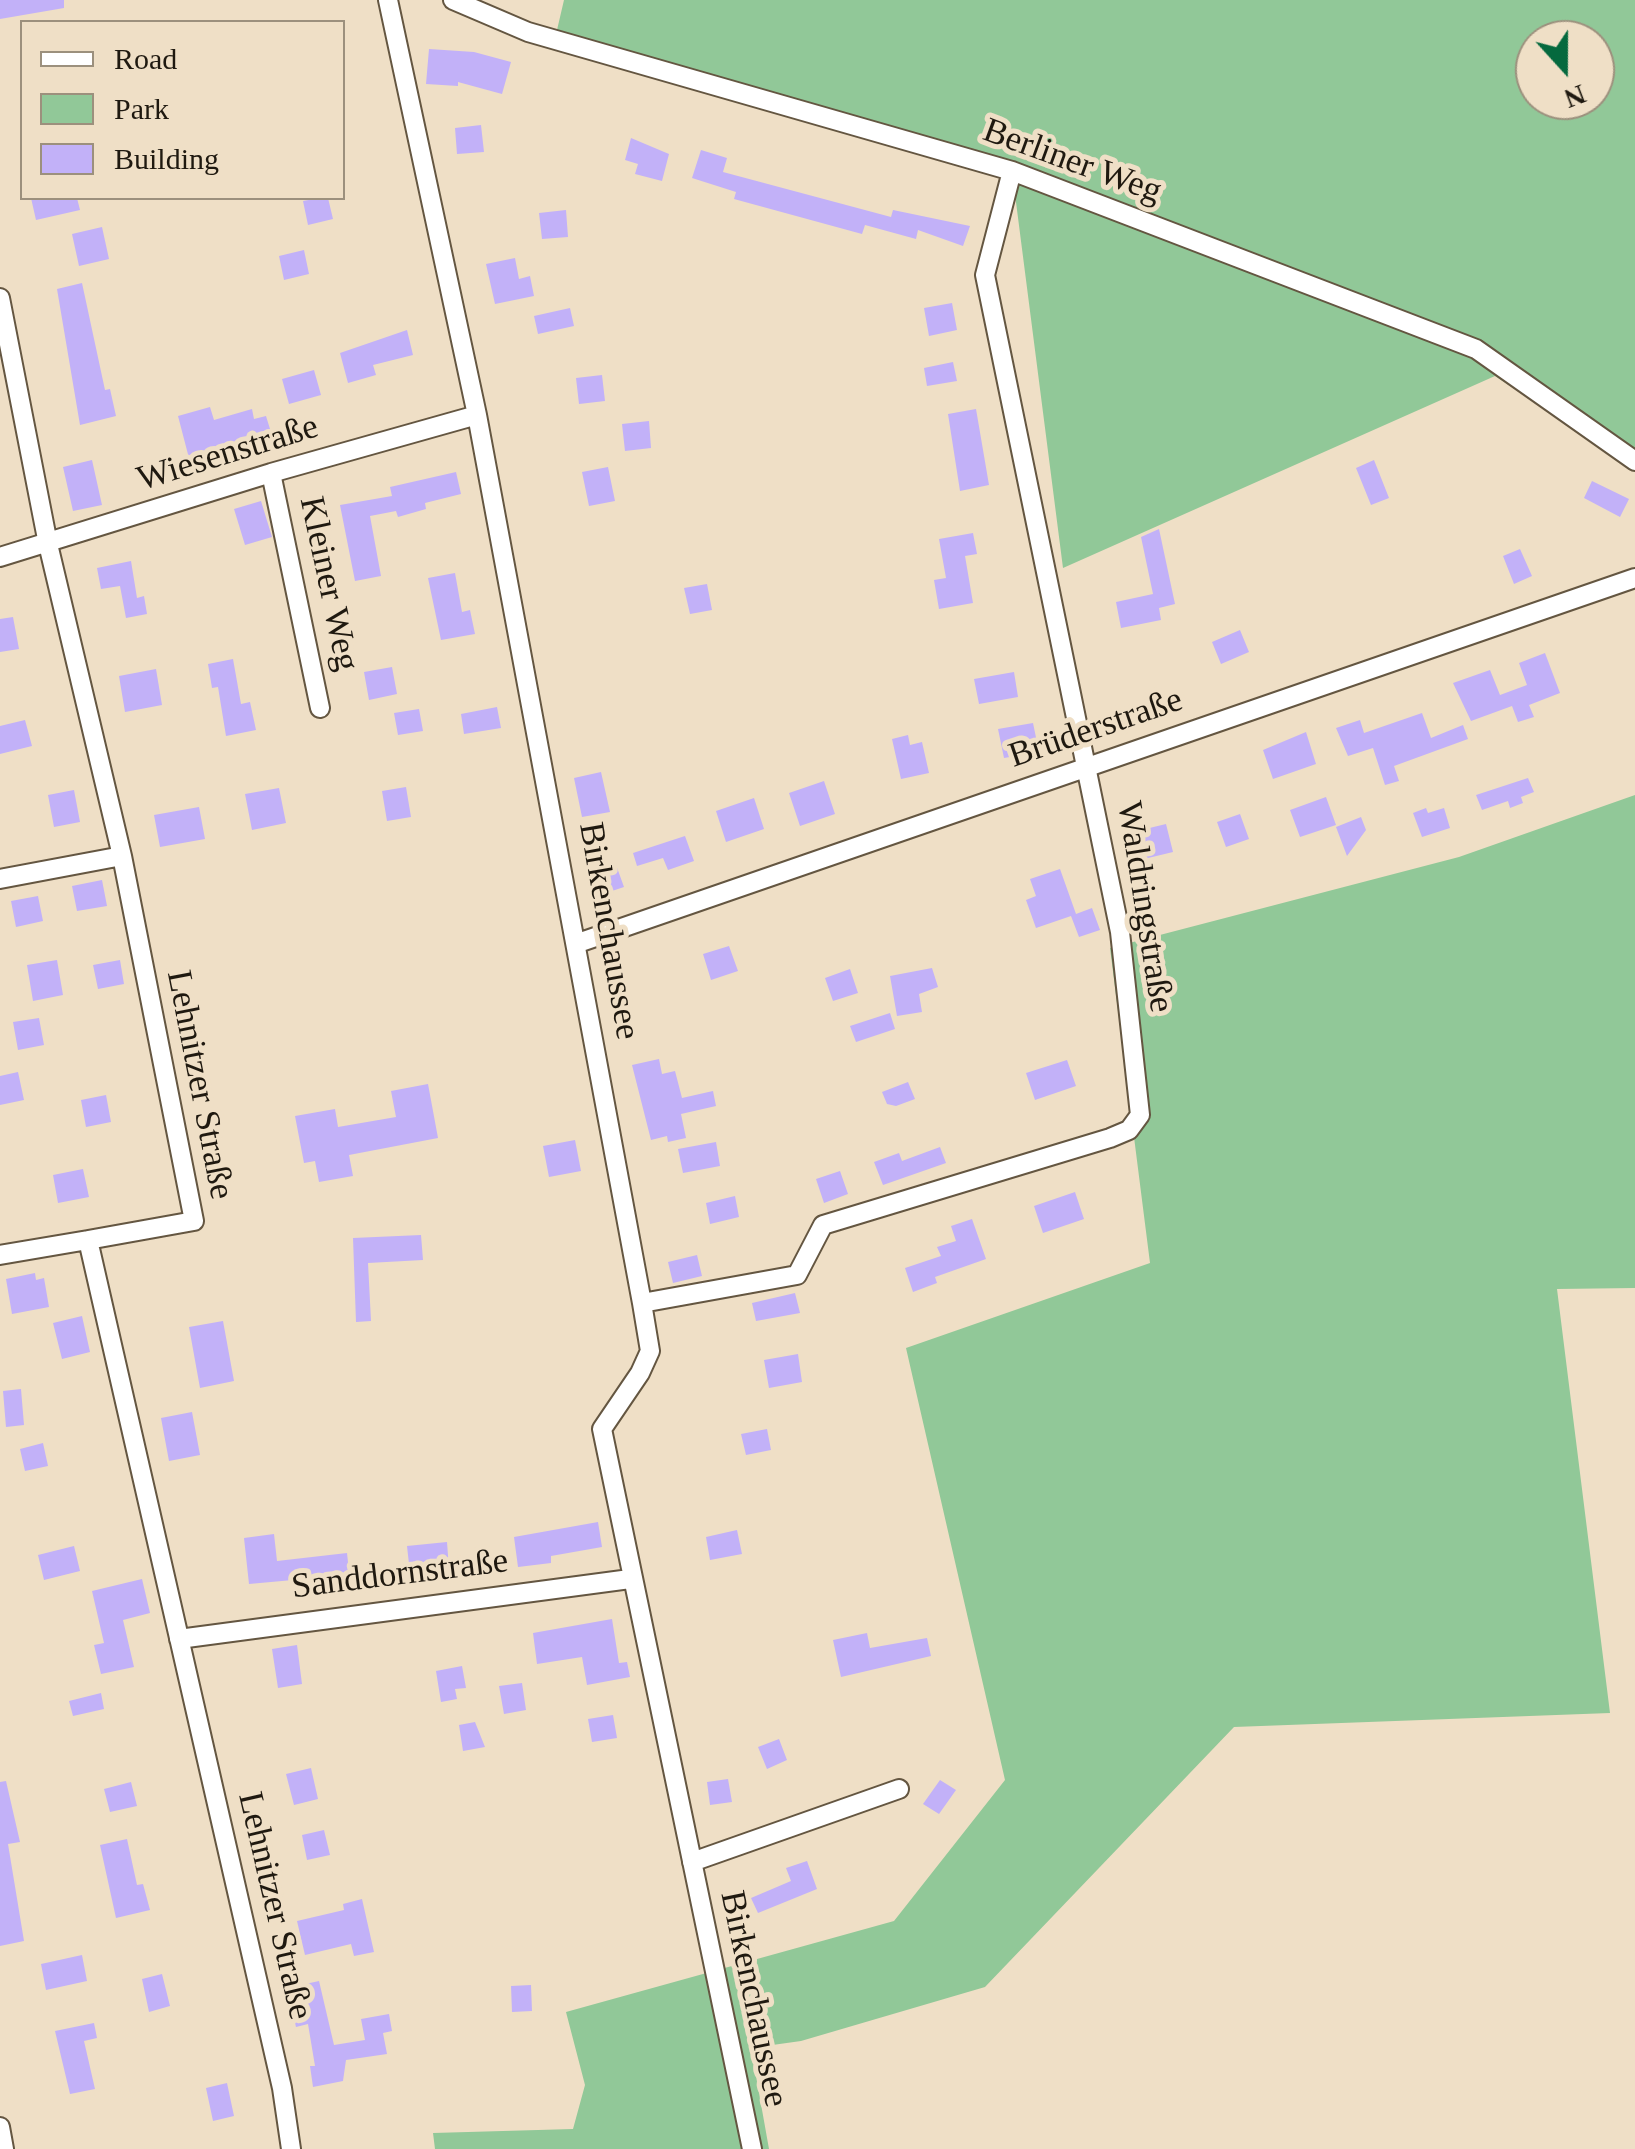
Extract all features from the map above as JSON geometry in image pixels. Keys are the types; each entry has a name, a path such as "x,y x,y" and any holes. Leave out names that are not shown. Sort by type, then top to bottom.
{"street":[{"name":"Birkenchaussee","path":"388,0 476,415 578,943 642,1303 650,1351 640,1373 602,1429 630,1579 752,2149"},
{"name":"Berliner Weg","path":"453,0 528,32 1012,171 1476,349 1635,462"},
{"name":"Waldringstraße","path":"642,1303 797,1275 823,1225 1129,1130 1140,1115 1120,932 985,275 1012,171"},
{"name":"Lehnitzer Straße","path":"0,298 48,544 122,856 194,1221 88,1240 282,2088 291,2149"},
{"name":"Wiesenstraße","path":"0,558 271,472 476,415"},
{"name":"Kleiner Weg","path":"271,472 320,708"},
{"name":"Brüderstraße","path":"578,943 1635,578"},
{"path":"0,879 122,856"},
{"path":"0,1254 88,1240"},
{"name":"Sanddornstraße","path":"179,1639 630,1579"},
{"name":"Birkenchaussee","path":"692,1862 899,1789"},
{"path":"0,2128 4,2149"}],"green space":[{"path":"564,0 1635,0 1635,468 1495,376 1063,568 1012,171 557,30"},
{"path":"1635,795 1635,1288 1557,1289 1610,1713 1234,1727 985,1987 801,2041 751,2048 769,2149 435,2149 433,2133 573,2129 585,2085 566,2012 894,1921 1005,1780 906,1348 1150,1263 1110,948 1459,857"}],"building":[{"path":"0,0 64,0 64,8 0,19"},
{"path":"429,49 474,52 511,62 502,94 458,82 458,86 426,84"},
{"path":"481,125 484,152 457,154 455,128"},
{"path":"631,138 669,154 662,181 635,174 638,164 625,160"},
{"path":"701,150 727,158 723,172 891,217 893,210 970,226 963,246 918,230 916,239 865,225 862,234 734,199 736,192 692,178"},
{"path":"31,200 78,200 80,210 36,220"},
{"path":"328,200 333,219 308,225 303,201"},
{"path":"566,210 568,237 542,239 539,213"},
{"path":"102,227 109,259 79,266 72,234"},
{"path":"304,250 309,274 284,280 279,256"},
{"path":"515,258 519,279 530,276 534,296 495,304 486,264"},
{"path":"82,283 105,390 110,389 116,416 80,425 57,289"},
{"path":"952,303 957,330 929,336 924,308"},
{"path":"570,308 574,326 538,334 534,316"},
{"path":"407,330 413,355 373,365 376,375 348,383 340,353"},
{"path":"953,362 957,381 927,386 924,368"},
{"path":"314,370 321,395 289,404 282,379"},
{"path":"602,375 605,401 579,404 576,378"},
{"path":"210,407 214,420 252,409 254,419 266,416 274,442 190,462 178,416"},
{"path":"976,409 989,485 960,491 948,414"},
{"path":"649,421 651,448 625,451 622,424"},
{"path":"92,460 102,505 73,511 63,467"},
{"path":"1374,460 1389,498 1371,505 1356,468"},
{"path":"608,467 615,501 589,506 582,472"},
{"path":"456,472 461,494 425,503 426,509 398,517 396,511 370,516 381,576 355,581 340,505 392,496 390,487"},
{"path":"1592,481 1629,499 1620,517 1584,498"},
{"path":"261,501 272,537 245,545 234,509"},
{"path":"1159,529 1175,604 1159,608 1161,620 1121,628 1116,602 1153,594 1141,537"},
{"path":"973,533 977,554 965,556 973,603 939,609 934,580 946,578 939,539"},
{"path":"1520,549 1532,576 1514,584 1503,556"},
{"path":"131,561 137,598 144,596 147,614 126,618 120,586 101,589 97,568"},
{"path":"455,573 462,612 470,610 475,634 441,640 428,578"},
{"path":"707,584 712,610 690,614 684,588"},
{"path":"13,617 19,649 0,652 0,619"},
{"path":"1240,630 1249,652 1221,664 1212,642"},
{"path":"1545,653 1560,693 1529,705 1534,717 1518,722 1512,706 1471,721 1453,683 1490,670 1500,695 1527,685 1519,663"},
{"path":"233,659 241,704 250,702 256,730 226,736 218,687 212,688 208,664"},
{"path":"392,667 397,694 369,700 364,672"},
{"path":"156,669 162,705 125,712 119,676"},
{"path":"1014,672 1018,697 979,704 974,679"},
{"path":"497,707 501,728 464,734 461,714"},
{"path":"419,709 423,731 398,735 394,713"},
{"path":"1422,713 1431,738 1463,725 1468,739 1394,766 1399,781 1385,785 1373,748 1348,756 1336,728 1360,720 1364,733"},
{"path":"25,720 32,746 0,754 0,726"},
{"path":"1033,723 1039,752 1004,758 998,729"},
{"path":"1306,732 1316,764 1273,779 1263,750"},
{"path":"908,735 910,745 922,742 929,773 901,779 892,739"},
{"path":"601,772 610,812 582,817 574,778"},
{"path":"1528,778 1534,792 1521,797 1523,803 1510,808 1508,801 1482,810 1476,795"},
{"path":"824,781 835,814 800,826 789,793"},
{"path":"406,787 411,817 387,821 382,791"},
{"path":"279,788 286,823 252,830 245,794"},
{"path":"74,790 80,822 54,827 48,795"},
{"path":"1326,797 1336,825 1300,837 1290,810"},
{"path":"754,798 764,829 726,842 716,811"},
{"path":"199,807 205,839 160,847 154,815"},
{"path":"1426,808 1428,813 1444,808 1450,828 1422,837 1413,813"},
{"path":"1240,814 1249,839 1226,847 1217,822"},
{"path":"1361,817 1366,830 1347,856 1336,827"},
{"path":"1166,824 1173,852 1144,859 1137,831"},
{"path":"685,836 694,861 668,870 663,858 637,866 633,853"},
{"path":"615,862 624,887 600,895 591,870"},
{"path":"1060,869 1076,914 1092,908 1100,930 1079,937 1071,916 1036,928 1026,900 1036,896 1030,879"},
{"path":"102,880 107,906 77,911 72,886"},
{"path":"38,896 43,921 16,927 11,901"},
{"path":"729,946 738,971 711,980 703,954"},
{"path":"57,960 63,995 33,1001 27,965"},
{"path":"120,960 124,984 98,989 93,965"},
{"path":"932,968 938,987 919,994 922,1012 897,1016 890,976"},
{"path":"850,969 858,993 833,1001 825,978"},
{"path":"890,1013 895,1029 856,1042 850,1026"},
{"path":"39,1018 44,1045 18,1050 13,1022"},
{"path":"659,1059 662,1074 675,1071 682,1098 713,1091 716,1106 681,1114 686,1138 668,1142 667,1136 651,1140 632,1065"},
{"path":"1067,1060 1076,1086 1035,1100 1026,1073"},
{"path":"18,1072 24,1100 0,1105 0,1076"},
{"path":"908,1082 915,1099 896,1106 887,1104 882,1092"},
{"path":"428,1084 438,1138 349,1155 353,1176 319,1182 315,1161 304,1163 295,1116 335,1109 338,1127 396,1117 391,1091"},
{"path":"106,1095 111,1122 86,1127 81,1100"},
{"path":"575,1140 581,1171 549,1177 543,1146"},
{"path":"716,1142 720,1166 683,1173 678,1149"},
{"path":"940,1147 946,1163 883,1185 874,1162 899,1153 902,1161"},
{"path":"83,1169 89,1197 58,1203 53,1175"},
{"path":"840,1171 848,1194 824,1203 816,1179"},
{"path":"1075,1192 1084,1219 1043,1233 1034,1206"},
{"path":"735,1196 739,1217 710,1224 706,1203"},
{"path":"972,1219 986,1259 935,1277 937,1283 913,1292 905,1268 941,1256 937,1247 956,1241 951,1226"},
{"path":"421,1235 423,1260 368,1263 371,1321 356,1322 353,1238"},
{"path":"697,1255 702,1276 673,1283 668,1262"},
{"path":"35,1273 36,1280 44,1278 49,1307 12,1314 6,1279"},
{"path":"795,1293 800,1313 756,1321 752,1303"},
{"path":"82,1316 90,1352 62,1359 53,1323"},
{"path":"223,1321 234,1381 200,1388 189,1327"},
{"path":"798,1354 802,1382 769,1388 764,1360"},
{"path":"21,1389 24,1425 6,1427 3,1391"},
{"path":"192,1412 200,1455 169,1461 161,1418"},
{"path":"767,1429 771,1450 746,1455 741,1434"},
{"path":"43,1443 48,1466 25,1471 20,1449"},
{"path":"598,1522 602,1547 551,1556 551,1563 518,1567 514,1537"},
{"path":"737,1530 742,1554 710,1560 706,1537"},
{"path":"274,1534 277,1561 347,1553 350,1581 305,1586 304,1579 249,1584 244,1538"},
{"path":"447,1542 449,1569 410,1573 407,1546"},
{"path":"74,1546 80,1571 44,1580 38,1555"},
{"path":"142,1579 150,1613 123,1620 134,1667 101,1674 94,1645 104,1643 92,1591"},
{"path":"612,1619 619,1663 627,1662 630,1677 587,1685 582,1657 537,1664 533,1633"},
{"path":"867,1633 870,1648 927,1638 931,1656 841,1677 833,1640"},
{"path":"297,1645 302,1684 278,1688 272,1649"},
{"path":"462,1666 466,1688 455,1689 457,1699 441,1702 436,1671"},
{"path":"522,1683 526,1710 504,1714 499,1686"},
{"path":"101,1693 104,1709 73,1716 69,1701"},
{"path":"613,1715 617,1738 592,1742 588,1719"},
{"path":"475,1722 485,1747 463,1751 459,1725"},
{"path":"779,1739 787,1760 767,1769 758,1747"},
{"path":"311,1768 318,1799 294,1805 286,1774"},
{"path":"728,1779 732,1802 710,1805 707,1782"},
{"path":"940,1780 956,1790 939,1814 923,1804"},
{"path":"6,1781 20,1842 8,1844 24,1941 0,1946 0,1782"},
{"path":"131,1782 137,1806 110,1812 104,1789"},
{"path":"324,1830 330,1855 307,1860 302,1835"},
{"path":"127,1839 137,1885 143,1884 150,1910 116,1918 100,1845"},
{"path":"807,1861 817,1889 758,1913 751,1898 791,1881 786,1868"},
{"path":"362,1899 374,1952 354,1956 351,1944 305,1955 297,1921 344,1910 343,1904"},
{"path":"82,1955 87,1981 46,1990 41,1964"},
{"path":"162,1974 170,2006 149,2012 142,1979"},
{"path":"319,1981 334,2045 365,2040 361,2019 389,2014 392,2031 383,2033 387,2054 346,2060 343,2081 313,2087 310,2066 315,2066 308,2024 296,2027 287,1988"},
{"path":"531,1985 532,2011 512,2012 511,1986"},
{"path":"94,2023 97,2038 84,2041 95,2089 70,2094 55,2031"},
{"path":"227,2083 234,2116 213,2121 206,2088"}]}
